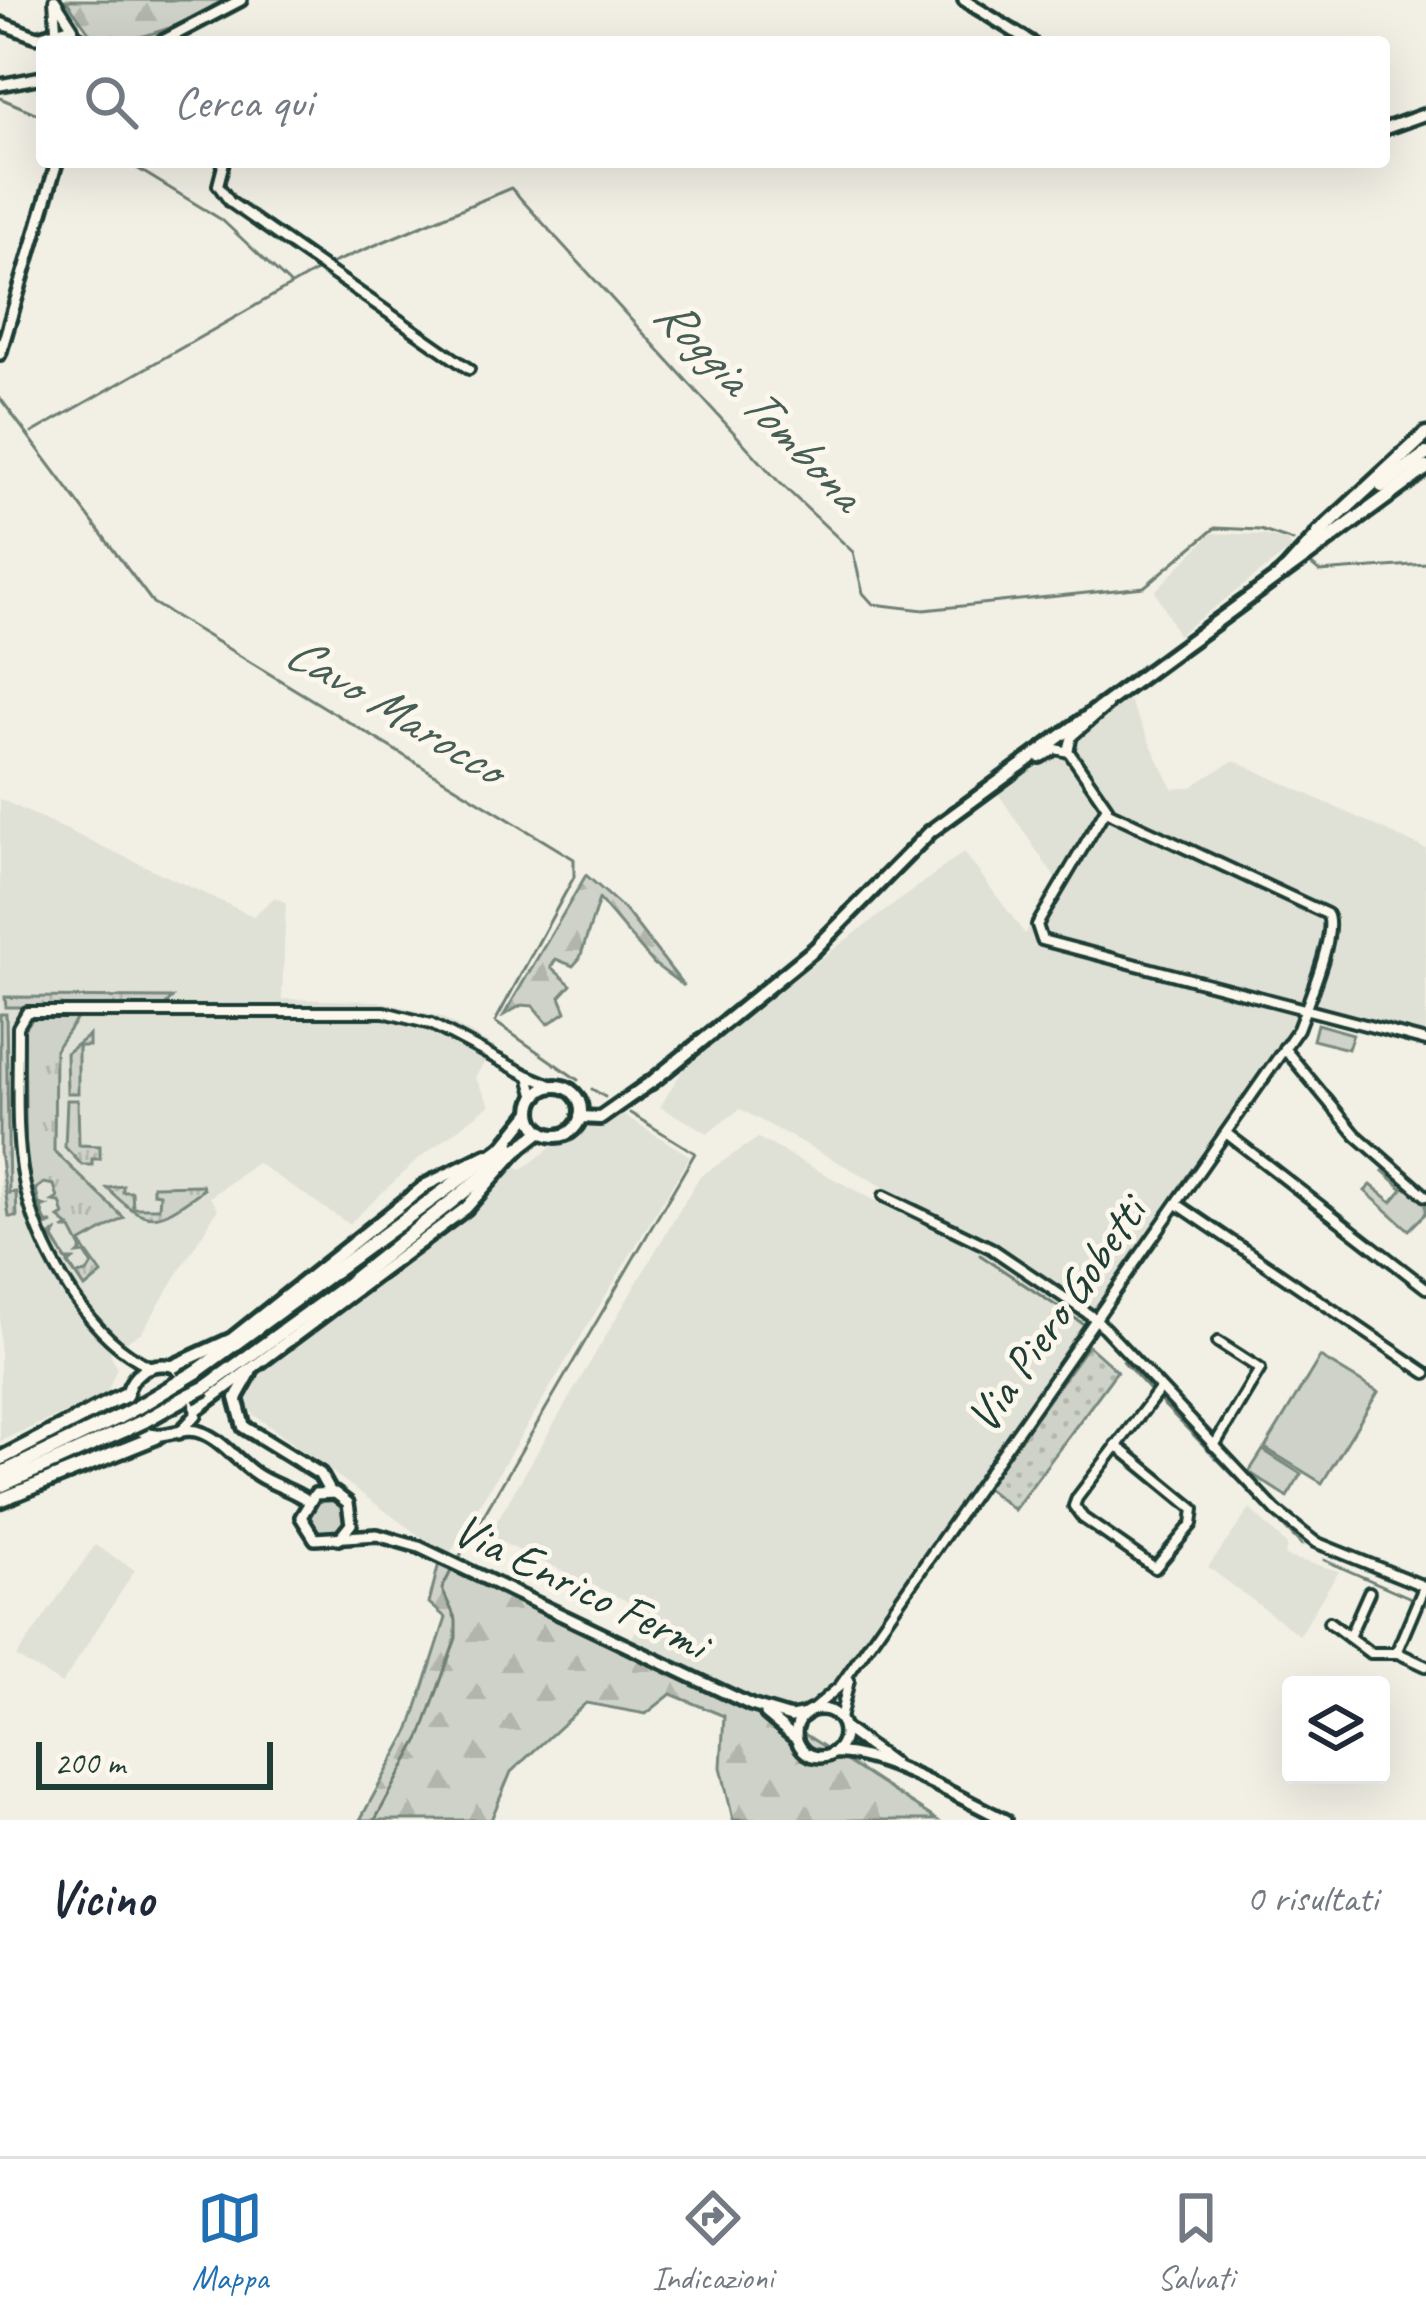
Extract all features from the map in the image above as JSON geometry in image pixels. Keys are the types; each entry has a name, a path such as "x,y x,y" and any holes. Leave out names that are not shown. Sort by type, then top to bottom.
{"highway":[{"path":"1318,534 1426,434"},
{"path":"1318,534 1426,454"},
{"path":"1283,573 1426,472"},
{"path":"140,1414 513,1146"},
{"path":"0,1486 140,1414 206,1387 344,1287 513,1146"},
{"path":"0,1460 126,1394"},
{"path":"0,1474 123,1423"},
{"path":"0,1500 136,1441 156,1437"}],"main road":[{"path":"172,36 241,0"},
{"path":"964,0 1021,36"},
{"path":"0,23 36,37"},
{"path":"57,36 74,29 79,36"},
{"path":"19,80 36,70"},
{"path":"0,85 36,78"},
{"path":"1390,127 1426,114"},
{"path":"0,354 55,168"},
{"path":"330,1492 308,1500 259,1476 210,1437 192,1430 156,1437 131,1420 126,1394 134,1377 149,1366 173,1366 232,1339 426,1185 542,1131 562,1135 580,1117 600,1118 651,1082 815,950 930,832 1283,573 1318,534"},
{"path":"179,1433 196,1412 256,1364 466,1208 513,1146 535,1098 553,1086 576,1097 580,1117"},
{"path":"531,1112 542,1131"},
{"path":"256,1364 239,1389 238,1417 255,1435 320,1474 330,1492 344,1498 352,1519 339,1539 321,1542 307,1533 301,1517 308,1500"},
{"path":"173,1366 195,1385 196,1412 210,1437"},
{"name":"Via Enrico Fermi","path":"352,1519 376,1535 445,1561 751,1705"},
{"name":"Via Enrico Fermi","path":"339,1539 376,1535"},
{"path":"751,1705 791,1717 827,1710 918,1779"},
{"path":"751,1705 808,1754 849,1753 1005,1820"},
{"path":"798,1742 797,1726 809,1712"},
{"path":"832,1754 843,1741 842,1723"}],"street":[{"path":"54,0 74,29"},
{"path":"54,0 57,36"},
{"path":"222,168 218,185 230,202 469,369"},
{"path":"1069,752 1072,736 1112,699"},
{"path":"1017,768 1056,748 1069,752 1106,812 1037,926 1038,937 1426,1041"},
{"name":"Via Piero Gobetti","path":"858,1660 1284,1048 1305,1009 1331,928 1327,914 1106,812"},
{"path":"134,1377 120,1350 58,1273 23,1190 18,1027 27,1012 384,1012 431,1024 553,1086"},
{"path":"1284,1048 1356,1136 1426,1196"},
{"path":"529,1076 535,1098"},
{"path":"1226,1133 1426,1288"},
{"path":"884,1196 991,1248 1096,1319 1276,1511 1315,1542 1425,1587 1396,1653"},
{"path":"1177,1204 1426,1373"},
{"path":"1074,1350 1092,1337 1114,1338"},
{"path":"1214,1446 1260,1369 1218,1342"},
{"path":"120,1350 149,1366"},
{"path":"1116,1445 1194,1509 1192,1524 1155,1568 1083,1518 1074,1506 1116,1445 1160,1388"},
{"path":"1349,1637 1369,1592"},
{"path":"1329,1622 1372,1654 1396,1653 1426,1666"},
{"path":"809,1712 831,1698 858,1660"},
{"path":"842,1723 839,1705 858,1660"}],"shaded area":[{"path":"1212,533 1263,535 1287,541 1293,548 1178,635 1155,591"},
{"path":"1126,694 1173,789 1191,787 1234,760 1426,849 1426,1035 1303,1004 1295,1027 799,1732 661,1669 628,1644 648,1611 488,1536 699,1177 758,1138 879,1203 884,1187 740,1109 708,1133 660,1107 683,1069 721,1033 964,852 1025,934 1055,878 995,789"},
{"path":"0,799 253,916 275,897 286,903 282,999 378,1001 439,1016 495,1047 475,1077 490,1105 417,1160 349,1224 257,1163 210,1197 218,1209 142,1332 110,1353 117,1368 106,1395 0,1441"},
{"path":"608,1105 690,1156 448,1557 254,1415 236,1391 237,1372 246,1359 508,1162 521,1170"},
{"path":"1250,1509 1287,1545 1285,1556 1339,1571 1299,1635 1208,1567"},
{"path":"95,1545 135,1570 62,1684 16,1657"}],"green space":[{"path":"66,0 226,0 142,36 92,36"},
{"path":"586,875 626,911 684,986 654,964 599,899 580,958 573,966 556,959 551,967 571,985 560,997 566,1012 548,1024 533,1006 522,1005 504,1015"},
{"path":"5,997 172,998 164,1007 6,1007"},
{"path":"0,1014 6,1014 9,1193 16,1192 17,1217 9,1217 0,1152"},
{"path":"35,1015 78,1017 55,1050 54,1151 124,1218 80,1243 102,1274 85,1288 76,1275 87,1273 92,1264 85,1253 78,1254 82,1250 71,1229 63,1229 69,1226 59,1218 64,1215 60,1202 53,1201 58,1198 54,1185 44,1183 36,1189 39,1204 46,1206 41,1208 46,1223 53,1223 46,1226 34,1189 26,1183 24,1030"},
{"path":"1317,1024 1353,1034 1348,1049 1313,1040"},
{"path":"89,1035 89,1046 78,1046 78,1093 67,1093 66,1053"},
{"path":"67,1100 78,1100 79,1145 100,1146 100,1159 92,1159 92,1165 82,1165 65,1147"},
{"path":"1387,1168 1426,1204 1426,1213 1409,1230 1365,1191 1371,1185 1392,1202 1403,1189 1383,1171"},
{"path":"202,1185 204,1189 189,1200 155,1217 134,1211 107,1188 123,1186 123,1192 132,1192 133,1208 159,1208 160,1194 153,1193 153,1186"},
{"path":"1088,1345 1117,1371 1014,1510 985,1487"},
{"path":"1320,1357 1378,1392 1322,1483 1265,1448"},
{"path":"1263,1450 1301,1474 1287,1497 1249,1472"},
{"path":"327,1499 340,1504 345,1517 340,1530 327,1535 314,1530 309,1517 314,1504"},
{"path":"439,1563 803,1733 937,1820 733,1820 721,1767 724,1716 671,1694 646,1714 586,1703 511,1772 491,1820 360,1820 410,1729 446,1618 429,1603"}],"waterway":[{"path":"0,98 36,113"},
{"path":"137,168 222,220 290,284"},
{"name":"Roggia Tombona","path":"328,265 511,188 778,481 853,552 863,593 873,604 924,610 1144,587 1215,528 1260,530 1293,541"},
{"name":"Roggia Tombona","path":"32,433 318,270"},
{"name":"Cavo Marocco","path":"0,398 153,603 574,859 574,877 495,1022 578,1080"},
{"name":"Roggia Tombona","path":"1307,561 1320,572 1426,564"},
{"name":"Cavo Marocco","path":"592,1089 605,1097"},
{"name":"Cavo Marocco","path":"457,1561 695,1153 630,1113"},
{"path":"980,1255 1082,1323"},
{"path":"1123,1361 1150,1390"},
{"path":"1158,1399 1302,1545"},
{"path":"1324,1560 1411,1598"},
{"name":"Cavo Marocco","path":"375,1820 421,1736 456,1638 456,1620 442,1589 452,1569"}]}
